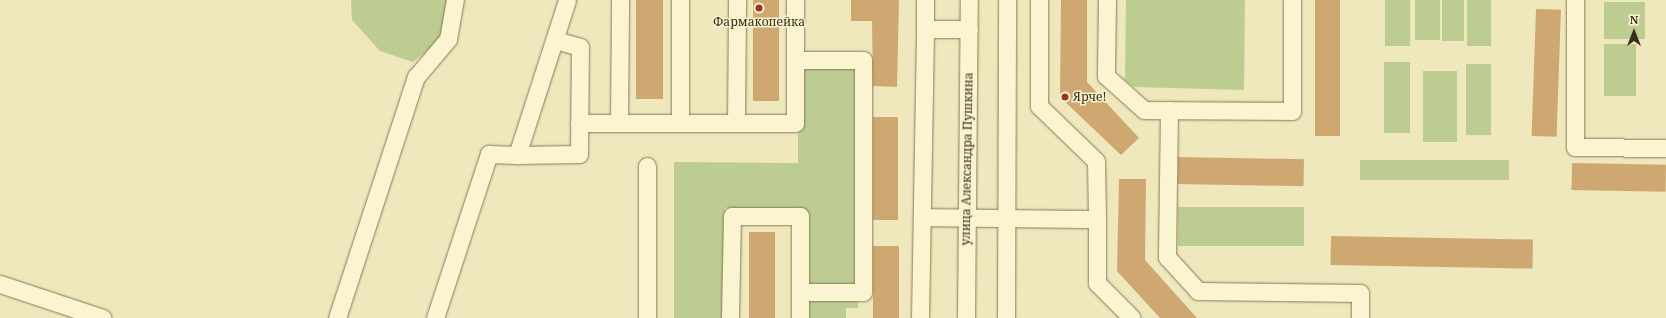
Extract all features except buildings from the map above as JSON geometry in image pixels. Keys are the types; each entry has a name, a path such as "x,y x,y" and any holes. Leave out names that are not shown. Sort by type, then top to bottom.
{"street":[{"path":"337,318 416,77 448,39 455,0"},
{"path":"517,154 567,0"},
{"path":"619,123 620,0"},
{"path":"680,0 680,123"},
{"path":"736,123 737,0"},
{"path":"579,123 795,123 795,0"},
{"path":"920,318 925,0"},
{"name":"улица Александра Пушкина","path":"966,318 969,0"},
{"path":"1006,318 1007,0"},
{"path":"1039,0 1039,106 1096,160 1098,283 1132,318"},
{"path":"1107,0 1106,76 1144,110 1292,111 1292,0"},
{"path":"1575,0 1575,147 1666,148"},
{"path":"925,29 968,29"},
{"path":"435,318 489,154 579,154 580,47 555,40"},
{"path":"795,60 863,60 863,292 800,292"},
{"path":"1168,110 1167,257 1198,291 1360,293 1360,318"},
{"path":"647,166 647,318"},
{"path":"730,318 732,216 800,216 800,318"},
{"path":"922,217 1097,219"},
{"path":"0,284 103,318"}],"green space":[{"path":"351,0 447,0 445,36 413,62 380,51 352,20"},
{"path":"1126,0 1245,0 1244,90 1134,87 1125,80"},
{"path":"1385,0 1410,0 1410,46 1385,46"},
{"path":"1415,0 1440,0 1440,40 1415,40"},
{"path":"1442,0 1464,0 1464,41 1442,41"},
{"path":"1467,0 1491,0 1491,46 1467,46"},
{"path":"1604,2 1645,2 1645,39 1604,39"},
{"path":"1604,44 1636,44 1636,96 1604,96"},
{"path":"1384,62 1410,62 1410,133 1384,133"},
{"path":"1466,64 1491,64 1491,135 1466,135"},
{"path":"798,65 859,65 858,308 846,308 846,318 804,318 804,209 725,208 725,318 674,318 674,162 798,163"},
{"path":"1423,71 1457,71 1457,142 1423,142"},
{"path":"1360,160 1509,160 1509,180 1360,180"},
{"path":"1178,207 1304,207 1304,246 1178,246"}],"place":[{"name":"Фармакопейка","path":"759,8"},
{"name":"Ярче!","path":"1065,97"}]}
